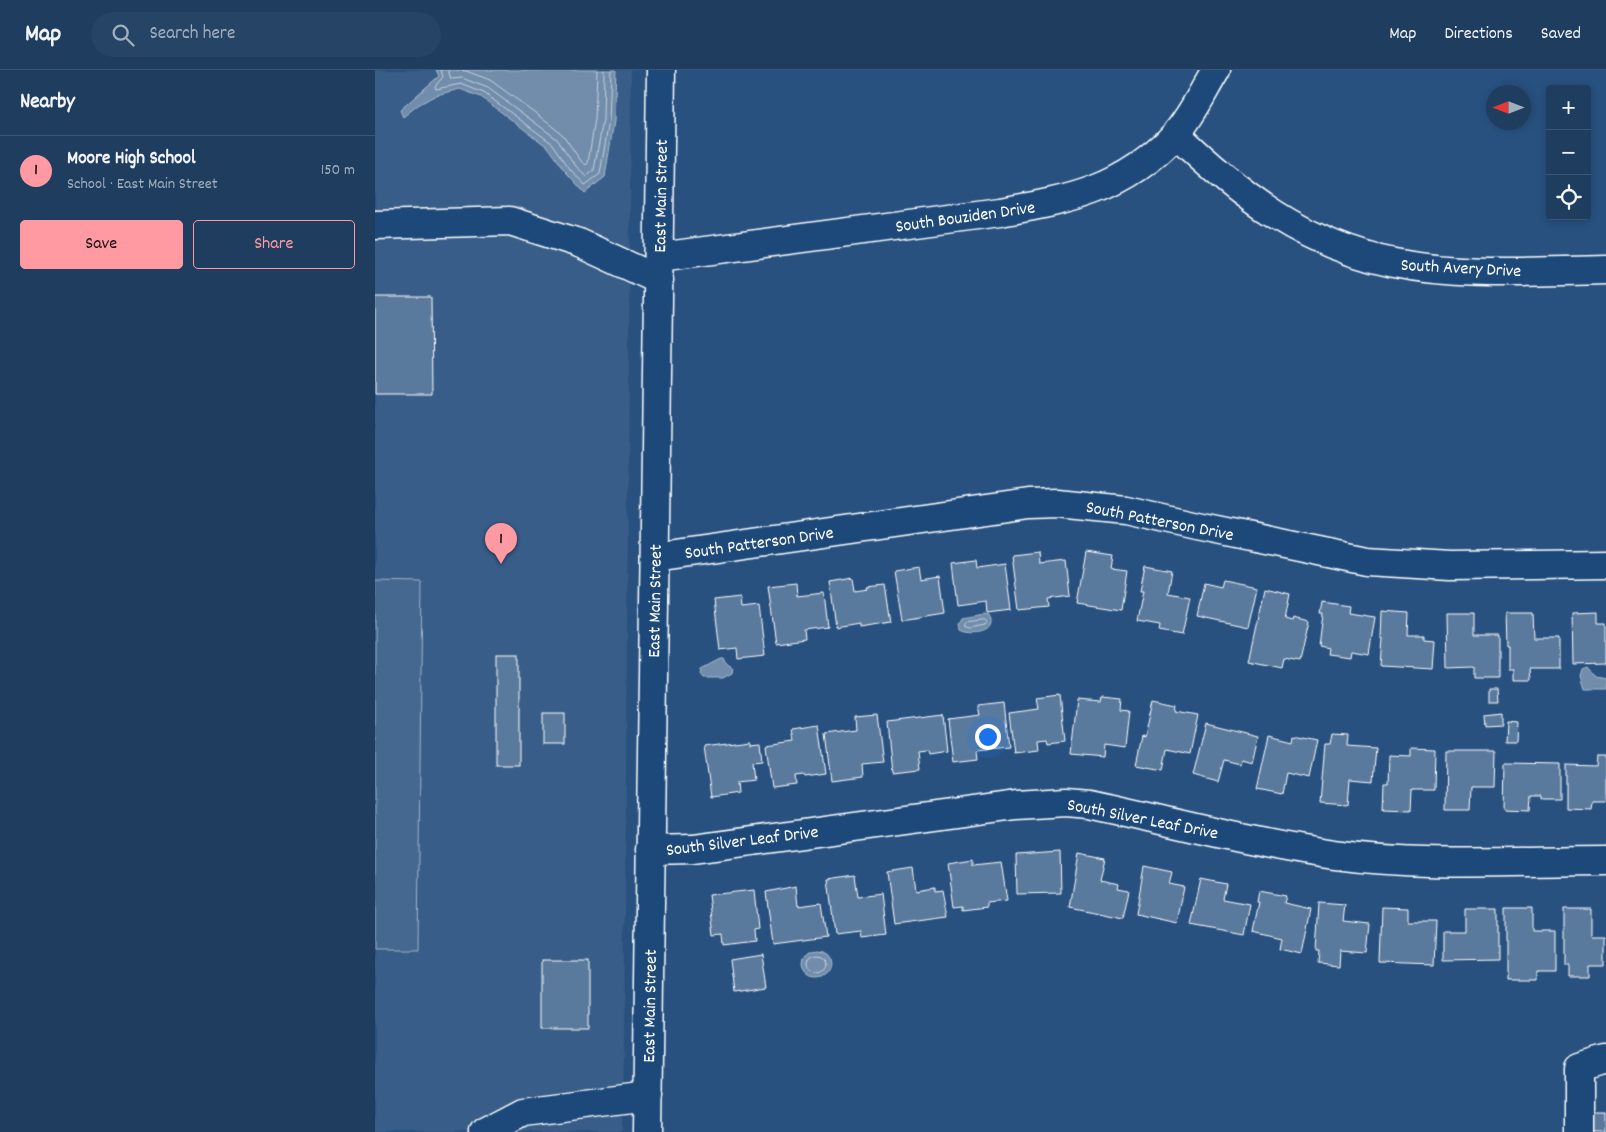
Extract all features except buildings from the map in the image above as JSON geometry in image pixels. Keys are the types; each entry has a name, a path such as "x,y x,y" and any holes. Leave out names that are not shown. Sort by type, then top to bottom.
{"street":[{"name":"East Main Street","path":"647,1132 661,70"},
{"name":"South Bouziden Drive","path":"659,269 1000,212 1055,202 1086,193 1120,180 1148,160 1176,134 1216,70"},
{"name":"South Avery Drive","path":"1176,134 1233,186 1264,209 1296,228 1359,254 1394,263 1480,272 1606,270"},
{"path":"375,225 510,221 659,269"},
{"name":"South Patterson Drive","path":"655,557 1028,504 1057,503 1126,510 1367,561 1408,565 1450,566 1606,564"},
{"name":"South Silver Leaf Drive","path":"650,850 693,849 979,810 1066,802 1098,806 1279,845 1385,860 1606,861"},
{"path":"1579,1132 1579,1068 1606,1060"},
{"path":"497,1128 523,1112 648,1096"}],"shaded area":[{"path":"375,70 631,70 622,1132 375,1132"},
{"path":"375,581 422,582 418,949 375,949"}],"water":[{"path":"436,70 616,70 614,121 605,177 585,193 566,172 549,148 481,97 460,89 436,95 418,105 403,117 400,110 439,76"},
{"path":"984,614 989,615 991,621 987,629 976,633 961,630 960,623 963,618"},
{"path":"724,659 727,665 733,668 732,673 723,678 704,678 701,674 702,669"},
{"path":"1588,667 1596,676 1606,678 1606,689 1585,689 1581,676 1583,669"},
{"path":"817,950 827,954 831,964 827,974 817,978 807,974 803,964 807,954"}],"place":[{"name":"Moore High School","path":"501,564"}]}
